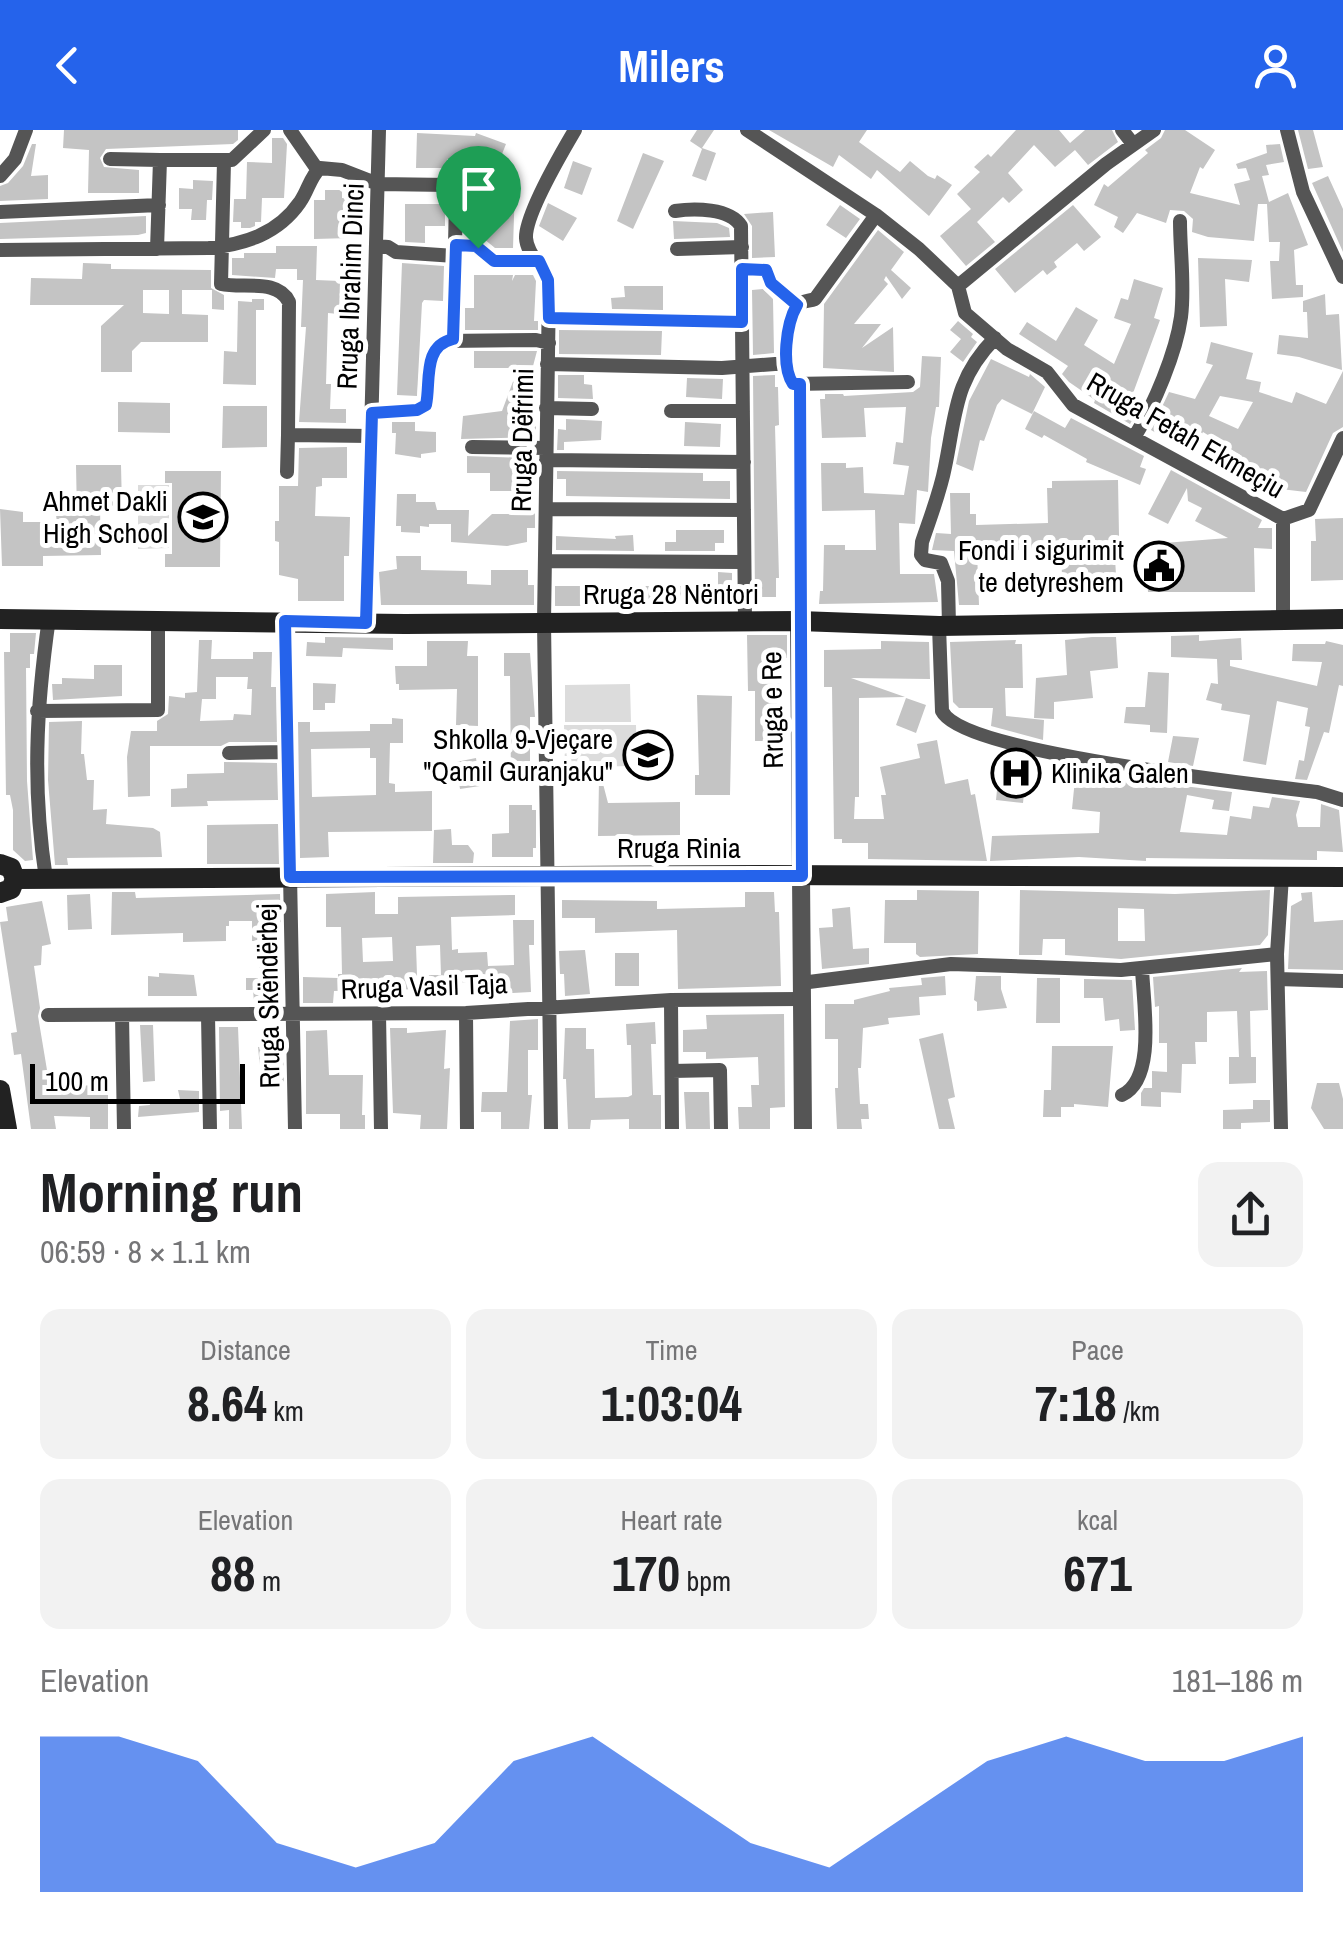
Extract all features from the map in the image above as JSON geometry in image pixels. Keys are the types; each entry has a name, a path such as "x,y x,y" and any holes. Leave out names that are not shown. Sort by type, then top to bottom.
{"main road":[{"name":"Rruga 28 Nëntori","path":"0,619 366,623 799,620 944,626 1343,618"},
{"name":"Rruga Rinia","path":"5,879 1343,877"},
{"path":"0,1090 7,1129"}],"street":[{"path":"0,176 15,159 26,130"},
{"path":"110,159 224,161 236,158 264,130"},
{"path":"290,130 317,169"},
{"name":"Rruga Ibrahim Dinci","path":"366,623 380,130"},
{"name":"Rruga Dëfrimi","path":"550,1129 544,622 549,318 548,280 528,246 527,231 575,130"},
{"path":"1122,130 1134,144"},
{"path":"958,286 1154,130"},
{"path":"1287,130 1303,192 1343,277"},
{"name":"Rruga Fetah Ekmeçiu","path":"755,132 920,248 958,286 965,312 995,338 1047,372 1073,404 1284,519"},
{"path":"158,249 160,160"},
{"path":"224,161 221,284 277,288 288,297 287,472"},
{"path":"317,169 342,170 378,184 452,186 456,199 453,339"},
{"path":"0,250 221,247 265,234 278,226 304,197 317,169"},
{"path":"0,212 159,205"},
{"path":"675,210 696,209 733,216 740,226 745,621"},
{"path":"547,364 743,367 788,363 789,323 797,305 815,299 876,215"},
{"path":"1136,436 1174,348 1181,315 1180,221"},
{"path":"376,246 396,252 476,246 494,261 539,261"},
{"path":"678,249 742,247"},
{"path":"742,269 766,270 771,283 797,305"},
{"path":"549,318 742,322"},
{"path":"995,338 980,354 953,411 946,466 920,555 941,563 948,581 942,712 950,722 966,729 1058,756 1317,792 1343,800"},
{"path":"372,413 424,408 433,353 445,341 549,343"},
{"name":"Rruga e Re","path":"788,363 789,380 800,384 802,1129"},
{"path":"800,384 908,382"},
{"path":"546,408 592,409"},
{"path":"671,411 743,411"},
{"path":"288,435 371,436"},
{"path":"1282,620 1284,519 1309,510 1343,438"},
{"path":"472,446 546,454 744,462"},
{"path":"546,509 744,510"},
{"path":"545,561 744,562"},
{"path":"46,879 38,799 37,711 49,618"},
{"path":"37,711 158,710 158,620"},
{"name":"Rruga Skëndërbej","path":"285,621 295,1129"},
{"path":"230,753 288,752"},
{"path":"1281,1129 1277,954 1282,876"},
{"name":"Rruga Vasil Taja","path":"48,1015 466,1012 801,991 951,964 1142,968 1277,954"},
{"path":"1122,1095 1132,1091 1144,1063 1142,968"},
{"path":"1278,979 1343,981"},
{"path":"672,1000 672,1129"},
{"path":"466,1012 467,1129"},
{"path":"380,1014 380,1129"},
{"path":"122,1015 124,1129"},
{"path":"208,1015 210,1129"},
{"path":"672,1071 720,1070 721,1129"}],"shaded area":[{"path":"138,485 169,485 169,548 138,549"},
{"path":"630,684 631,722 565,722 565,685"},
{"path":"564,725 636,725 637,766 565,767"}],"building":[{"path":"64,130 238,130 238,140 233,144 106,149 100,158 104,167 139,170 139,193 88,193 89,150 63,148"},
{"path":"697,130 714,130 702,148 716,153 706,181 692,176 702,149 690,141"},
{"path":"769,130 867,130 859,142 900,172 910,161 928,176 935,179 937,175 952,185 929,216 877,170 871,179 839,155 833,167"},
{"path":"1016,130 1059,130 1070,143 1085,130 1112,130 1118,142 1088,165 1075,150 1055,167 1034,145 1008,173 1023,190 1009,203 1003,197 977,222 995,242 966,266 940,236 971,209 957,194 980,172 974,167 988,154 991,157"},
{"path":"1165,130 1185,130 1215,150 1203,169 1200,167 1190,193 1240,205 1234,184 1250,180 1246,168 1238,169 1236,164 1267,153 1266,145 1280,144 1284,162 1266,165 1269,175 1262,176 1269,202 1288,193 1308,245 1294,250 1296,285 1303,285 1303,297 1272,299 1270,261 1279,261 1280,242 1269,242 1267,204 1258,204 1254,241 1192,232 1193,219 1184,211 1170,210 1166,223 1137,213 1123,233 1114,227 1118,217 1094,205 1104,184 1108,187 1148,153 1145,150"},
{"path":"1298,130 1313,130 1323,167 1308,169"},
{"path":"417,133 476,133 506,144 500,159 468,153 468,159 447,159 447,168 416,168"},
{"path":"272,138 283,138 287,144 284,198 262,198 261,222 241,228 241,222 233,222 234,199 246,199 247,162 272,163"},
{"path":"32,144 36,144 31,176 48,175 48,199 0,201 0,186 23,166"},
{"path":"643,153 664,161 633,229 617,221"},
{"path":"573,161 592,168 582,195 564,188"},
{"path":"1328,176 1343,209 1343,252 1312,183"},
{"path":"193,180 213,181 206,220 191,220 192,209 179,209 179,188 193,189"},
{"path":"479,185 515,185 513,248 495,248 484,239 485,212 479,212"},
{"path":"325,190 342,190 342,198 352,199 351,238 314,239 314,200 325,200"},
{"path":"548,203 577,218 563,241 539,226"},
{"path":"405,204 445,204 445,226 425,226 425,243 405,242"},
{"path":"840,205 860,219 846,238 826,225"},
{"path":"1073,205 1101,237 1084,251 1077,243 1054,262 1057,267 1047,275 1043,270 1015,293 995,269"},
{"path":"773,212 775,257 752,258 752,226 744,214"},
{"path":"146,216 146,233 138,235 0,239 0,223"},
{"path":"673,221 717,223 729,228 730,237 674,239"},
{"path":"878,230 904,252 891,270 911,288 902,299 886,276 888,284 854,324 881,324 862,348 893,327 894,372 823,368 824,304"},
{"path":"276,246 317,246 316,280 340,281 339,314 328,313 326,384 331,384 330,409 346,409 346,423 299,422 306,327 301,327 303,280 297,280 297,269 276,269 275,278 232,275 232,258 244,258 244,253 276,253"},
{"path":"1198,258 1252,260 1249,282 1225,279 1227,326 1200,327"},
{"path":"83,263 111,264 111,269 211,270 211,288 224,295 224,310 212,309 212,290 182,290 182,314 208,315 208,342 141,342 132,351 132,372 101,372 101,326 124,305 30,305 31,278 82,279","holes":["143,290 169,290 169,314 143,313"]},
{"path":"402,263 444,266 443,301 422,303 417,396 397,395"},
{"path":"474,275 513,275 512,281 515,275 533,275 534,321 538,321 538,330 465,330 465,308 474,308"},
{"path":"1134,279 1163,288 1154,318 1160,320 1129,404 1138,409 1130,424 1094,403 1062,374 1068,366 1019,334 1027,322 1056,341 1076,307 1098,320 1084,345 1114,364 1131,324 1114,318 1121,298 1128,300"},
{"path":"624,286 663,286 663,310 612,309 611,298 625,297"},
{"path":"763,289 773,299 774,353 753,355 752,290"},
{"path":"1325,294 1326,315 1339,314 1342,370 1277,354 1279,335 1308,338 1303,301"},
{"path":"264,299 264,310 256,310 256,385 223,384 224,351 237,352 238,301"},
{"path":"958,321 977,342 963,362 950,352 961,339 950,330"},
{"path":"559,330 662,331 661,355 559,354"},
{"path":"1211,342 1253,353 1246,379 1261,382 1259,392 1292,403 1296,392 1326,404 1343,371 1343,427 1333,433 1306,492 1256,486 1234,477 1242,456 1203,432 1191,453 1151,430 1169,392 1195,399 1213,365 1206,363","holes":["1220,396 1253,402 1238,429 1209,416"]},
{"path":"474,351 537,351 520,415 536,415 536,437 461,439 463,416 502,411 518,368 474,368"},
{"path":"922,356 941,357 939,407 931,438 928,492 917,490 915,524 899,523 900,574 934,574 938,602 819,604 824,545 876,550 875,510 822,511 821,463 863,467 864,493 904,495 909,466 893,464 896,442 903,443 906,407 864,408 866,437 822,438 820,399 825,399 825,394 913,392 920,387"},
{"path":"991,359 1029,377 1030,374 1045,387 1032,414 1002,399 984,441 980,440 973,471 956,464 969,401"},
{"path":"558,375 584,375 584,384 592,385 593,399 558,398"},
{"path":"775,375 779,425 775,426 779,578 776,597 755,597 753,376"},
{"path":"687,378 723,379 722,399 686,397"},
{"path":"118,402 170,403 170,433 118,432"},
{"path":"223,406 267,406 267,447 222,448"},
{"path":"1034,411 1065,428 1071,418 1144,456 1140,467 1146,469 1140,485 1025,429"},
{"path":"566,419 602,421 601,440 564,442 564,450 557,450 558,429 566,430"},
{"path":"392,422 415,422 415,431 436,432 436,452 421,454 421,458 395,454"},
{"path":"685,422 721,424 720,447 684,446"},
{"path":"347,447 347,478 322,478 322,486 316,487 315,516 350,517 349,556 344,556 344,601 298,601 298,579 279,575 275,521 279,521 279,486 298,486 299,448"},
{"path":"467,456 528,458 527,491 490,491 490,473 467,473"},
{"path":"76,465 121,465 122,508 100,508 101,555 43,556 43,566 2,566 0,509 23,512 23,522 57,522 56,515 77,515"},
{"path":"1171,470 1262,520 1258,528 1272,528 1272,549 1254,548 1255,592 1148,592 1147,578 1153,578 1151,544 1228,538 1195,521 1202,508 1188,501 1187,488 1168,524 1148,514"},
{"path":"165,471 221,471 220,567 165,567 165,554 172,554 172,483 165,483"},
{"path":"557,471 703,473 703,481 730,481 730,499 566,496 566,479 557,479"},
{"path":"1118,480 1116,543 1120,558 1115,558 1116,575 1062,576 1061,549 977,551 979,605 959,605 954,551 932,550 936,533 951,534 950,493 970,493 970,514 976,514 976,525 1048,523 1047,488 1052,488 1052,481"},
{"path":"397,494 416,494 416,502 435,502 437,510 469,510 468,536 492,514 525,514 525,504 535,505 535,528 527,528 527,542 507,546 451,542 451,524 420,526 420,533 401,532 401,526 396,526"},
{"path":"1343,518 1343,580 1311,581 1315,519"},
{"path":"676,530 724,530 724,543 715,543 715,551 665,551 665,542 676,542"},
{"path":"633,535 634,551 556,550 556,536 616,539 615,536"},
{"path":"396,556 421,556 421,570 467,571 467,584 491,585 491,570 528,570 528,585 534,585 534,605 381,605 379,572 397,569"},
{"path":"718,572 732,573 732,603 667,600 667,606 555,606 555,586 718,586"},
{"path":"10,633 36,633 30,668 26,668 27,781 33,860 25,861 13,850 13,810 10,795 6,795 4,652 10,652"},
{"path":"747,635 787,635 787,658 780,658 778,741 755,741 755,691 748,691"},
{"path":"1199,635 1199,641 1241,638 1242,660 1230,660 1230,666 1317,686 1322,662 1292,661 1293,644 1326,641 1343,645 1343,686 1339,685 1329,733 1324,732 1307,780 1295,779 1299,760 1304,761 1310,727 1305,726 1308,708 1277,701 1266,765 1243,761 1250,715 1221,710 1222,704 1206,700 1211,683 1218,684 1217,659 1171,657 1171,636"},
{"path":"325,637 393,638 393,650 343,648 342,657 306,656 307,642 325,643"},
{"path":"1116,637 1118,668 1090,671 1093,698 1054,702 1054,719 1034,718 1036,678 1067,675 1065,640"},
{"path":"199,640 212,640 211,659 253,659 253,652 272,652 277,742 150,746 150,796 128,797 131,731 157,731 157,721 168,714 169,696 185,698 185,693 197,692","holes":["216,677 248,677 247,689 252,689 251,715 200,721 202,699 216,699"]},
{"path":"1016,640 1015,644 1022,644 1023,688 1005,688 1006,716 1044,720 1043,740 991,726 993,708 959,708 953,702 950,642"},
{"path":"427,641 468,641 467,656 478,656 478,726 456,725 457,689 399,690 395,666 427,666"},
{"path":"881,641 929,642 930,679 851,678 905,697 859,698 859,797 855,797 854,819 884,819 881,795 886,795 880,767 920,758 917,744 937,740 945,784 968,779 971,795 975,794 987,861 868,859 868,843 842,843 842,839 834,839 832,687 824,687 824,650 881,649"},
{"path":"504,653 530,653 535,717 530,717 530,779 511,779 510,676 504,676"},
{"path":"94,665 122,665 122,696 53,700 52,684 62,684 62,678 94,679"},
{"path":"1148,672 1169,673 1167,733 1150,732 1150,725 1124,723 1126,707 1145,707"},
{"path":"313,683 336,684 335,703 325,703 325,710 313,710"},
{"path":"697,695 732,696 730,795 695,795 695,775 699,775"},
{"path":"906,698 926,705 916,733 896,725"},
{"path":"392,718 403,719 403,743 390,743 389,783 395,784 395,792 432,791 432,831 328,832 329,857 300,858 298,722 310,722 310,732 370,731 370,724 392,724","holes":["370,748 370,758 376,758 376,795 312,797 311,749"]},
{"path":"82,721 81,754 87,780 94,780 93,810 107,809 106,824 160,832 162,857 67,858 68,865 55,865 48,780 49,722"},
{"path":"1173,736 1199,738 1193,766 1168,762"},
{"path":"476,758 480,786 460,789 456,762"},
{"name":"Klinika Galen","path":"1000,760 1035,763 1033,784 1025,783 1023,803 996,800"},
{"path":"224,762 277,763 278,800 207,801 208,806 171,807 171,789 187,788 187,774 224,773"},
{"path":"1076,769 1095,775 1232,792 1229,811 1212,809 1214,800 1187,795 1180,832 1227,835 1230,816 1251,819 1253,806 1269,808 1272,797 1300,801 1298,827 1320,827 1321,804 1339,810 1343,852 1317,851 1317,860 1146,861 1079,857 990,861 992,836 1099,833 1100,812 1072,809"},
{"path":"599,780 608,803 680,802 680,835 598,836"},
{"path":"509,805 532,805 532,810 536,810 533,857 492,857 492,834 509,833"},
{"path":"278,824 279,864 207,864 207,825"},
{"path":"451,829 452,845 468,845 474,853 473,863 433,863 434,830"},
{"path":"917,890 979,891 978,954 920,957 916,954 916,943 884,943 885,900 917,900"},
{"path":"1020,890 1175,894 1270,890 1268,935 1260,945 1121,959 1065,955 1065,939 1043,939 1042,955 1019,955","holes":["1118,908 1144,909 1145,941 1118,941"]},
{"path":"112,892 135,892 136,898 280,894 281,941 277,941 274,979 278,979 280,1001 254,1002 253,990 246,990 246,978 259,978 260,941 252,941 252,921 229,921 226,941 183,942 183,933 111,935"},
{"path":"375,892 375,914 398,914 398,897 515,895 515,915 451,917 452,950 487,952 488,966 514,965 513,920 534,920 534,945 529,945 531,992 471,995 471,982 446,983 446,992 334,991 333,1003 303,1003 303,977 338,978 342,974 341,927 326,927 326,894","holes":["392,937 393,961 363,962 362,938","440,945 441,975 417,975 416,946"]},
{"path":"745,892 774,892 775,912 779,912 781,986 678,989 677,930 595,933 595,918 562,918 562,900 657,901 657,909 745,907"},
{"path":"1312,892 1314,922 1343,920 1343,970 1288,969 1291,906 1302,900 1301,893"},
{"path":"90,894 92,929 68,930 67,895"},
{"path":"42,901 51,944 42,946 41,965 34,966 50,1088 108,1084 108,1129 90,1129 90,1117 54,1116 56,1129 31,1129 21,1054 14,1055 11,1033 17,1032 0,922 8,921 6,907"},
{"path":"850,907 853,949 869,948 869,964 822,969 819,928 833,927 832,909"},
{"path":"585,950 590,994 565,996 559,951"},
{"path":"615,953 639,953 639,986 615,986"},
{"path":"1242,968 1239,972 1267,971 1268,1010 1250,1011 1256,1083 1229,1084 1229,1057 1239,1057 1237,1011 1207,1012 1207,1042 1195,1042 1196,1064 1182,1064 1181,1093 1161,1092 1161,1107 1141,1106 1144,1088 1152,1088 1152,1071 1167,1072 1167,1043 1159,1043 1159,1006 1155,1007 1153,977"},
{"path":"159,973 194,975 197,996 148,996 148,976 159,977"},
{"path":"945,976 946,995 919,997 920,1015 888,1018 889,1024 863,1028 858,1068 860,1104 868,1104 869,1119 861,1119 862,1129 837,1129 838,1039 825,1039 825,1004 854,1004 854,1000 890,991 889,988 922,985 921,978"},
{"path":"976,976 1001,976 1007,1008 977,1011"},
{"path":"1037,978 1060,978 1060,1023 1036,1023"},
{"path":"1084,979 1132,980 1135,1030 1120,1031 1119,1019 1105,1021 1103,998 1084,998"},
{"path":"784,1014 785,1107 770,1108 770,1129 739,1129 738,1107 752,1107 751,1085 759,1085 758,1057 706,1059 706,1052 683,1052 683,1030 707,1029 706,1015"},
{"path":"538,1019 538,1050 528,1050 528,1095 532,1095 529,1129 501,1129 501,1112 481,1112 482,1092 507,1092 510,1021"},
{"path":"655,1022 656,1044 651,1044 653,1095 661,1095 661,1129 629,1129 629,1119 591,1120 590,1129 568,1129 563,1079 565,1028 586,1028 586,1049 594,1049 595,1098 628,1097 632,1095 631,1045 627,1045 626,1024"},
{"path":"140,1025 153,1025 155,1081 143,1082"},
{"path":"219,1027 238,1027 242,1129 229,1129 229,1110 220,1111"},
{"path":"390,1028 407,1028 407,1033 446,1030 444,1069 450,1068 447,1129 420,1129 421,1115 393,1113"},
{"path":"327,1030 329,1075 363,1075 365,1129 340,1129 340,1114 306,1114 306,1031"},
{"path":"943,1033 955,1097 948,1099 955,1129 939,1129 919,1039"},
{"path":"283,1045 284,1085 262,1087 258,1047"},
{"path":"1052,1046 1113,1046 1108,1107 1074,1104 1061,1107 1061,1117 1043,1117 1044,1090 1051,1090"},
{"path":"1317,1083 1339,1083 1343,1129 1324,1129 1311,1108"},
{"path":"178,1090 199,1091 199,1112 138,1117 139,1106 150,1105 149,1101 180,1099"},
{"path":"684,1092 709,1092 710,1129 686,1129"},
{"path":"1253,1100 1270,1100 1270,1122 1241,1123 1241,1129 1223,1129 1223,1110 1253,1109"}],"place":[{"name":"Ahmet Dakli High School","path":"203,517"},
{"name":"Fondi i sigurimit te detyreshem","path":"1159,566"},
{"name":"Shkolla 9-Vjeçare \"Qamil Guranjaku\"","path":"648,755"},
{"name":"Klinika Galen","path":"1016,773"}],"route":[{"path":"456,245 478,248 494,261 539,261 548,280 549,318 742,322 742,269 764,268 771,283 797,305 789,323 788,375 793,384 800,384 802,876 290,877 285,621 366,623 372,413 417,410 428,402 433,353 453,339 456,245"}]}
